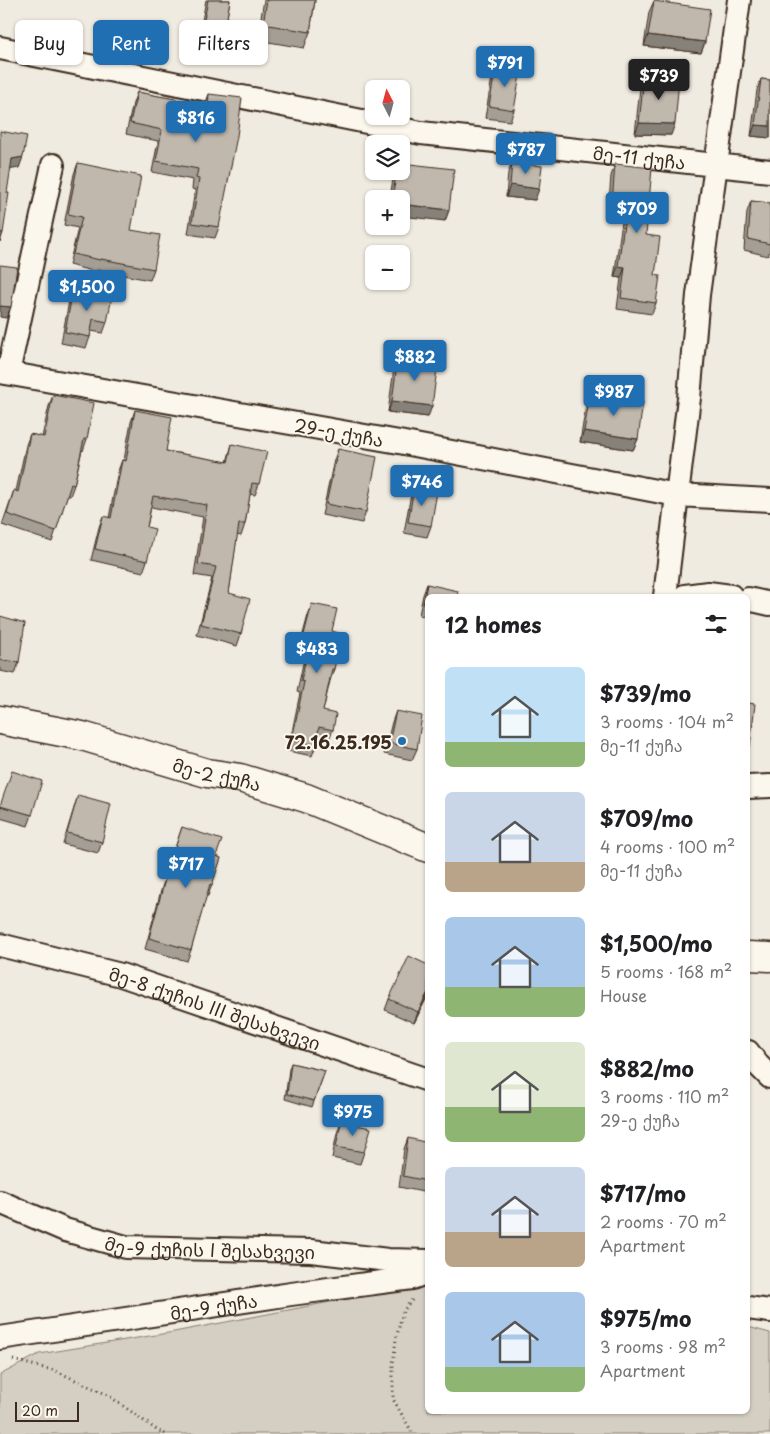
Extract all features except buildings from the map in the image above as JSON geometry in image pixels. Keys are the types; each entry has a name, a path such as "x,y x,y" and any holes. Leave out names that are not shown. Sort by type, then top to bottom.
{"main road":[{"name":"მე-2 ქუჩა","path":"0,720 82,736 207,772 240,778 306,798 425,847"},
{"path":"750,956 770,957"}],"street":[{"path":"665,594 690,398 698,296 739,0"},
{"name":"მე-11 ქუჩა","path":"0,48 421,133 770,171"},
{"path":"4,373 52,165"},
{"name":"29-ე ქუჩა","path":"4,373 389,440 677,496 770,500"},
{"path":"700,594 716,594"},
{"path":"750,599 770,604"},
{"path":"750,787 770,786"},
{"name":"მე-8 ქუჩის III შესახვევი","path":"0,945 121,975 425,1079"},
{"path":"750,1055 770,1076"},
{"name":"მე-9 ქუჩის I შესახვევი","path":"0,1202 65,1230 126,1247 311,1251 388,1260 425,1261"},
{"name":"მე-9 ქუჩა","path":"3,1348 281,1296 412,1278 425,1273"},
{"path":"750,1308 770,1311"}],"path":[{"path":"413,1434 393,1399 393,1364 396,1339 403,1311 415,1296"},
{"path":"3,1348 108,1395 158,1431 166,1434"}],"shaded area":[{"path":"425,1286 425,1414 750,1414 750,1328 770,1333 770,1434 0,1434 0,1375 39,1354 174,1332 330,1302"}],"place":[{"name":"72.16.25.195","path":"402,741"}]}
